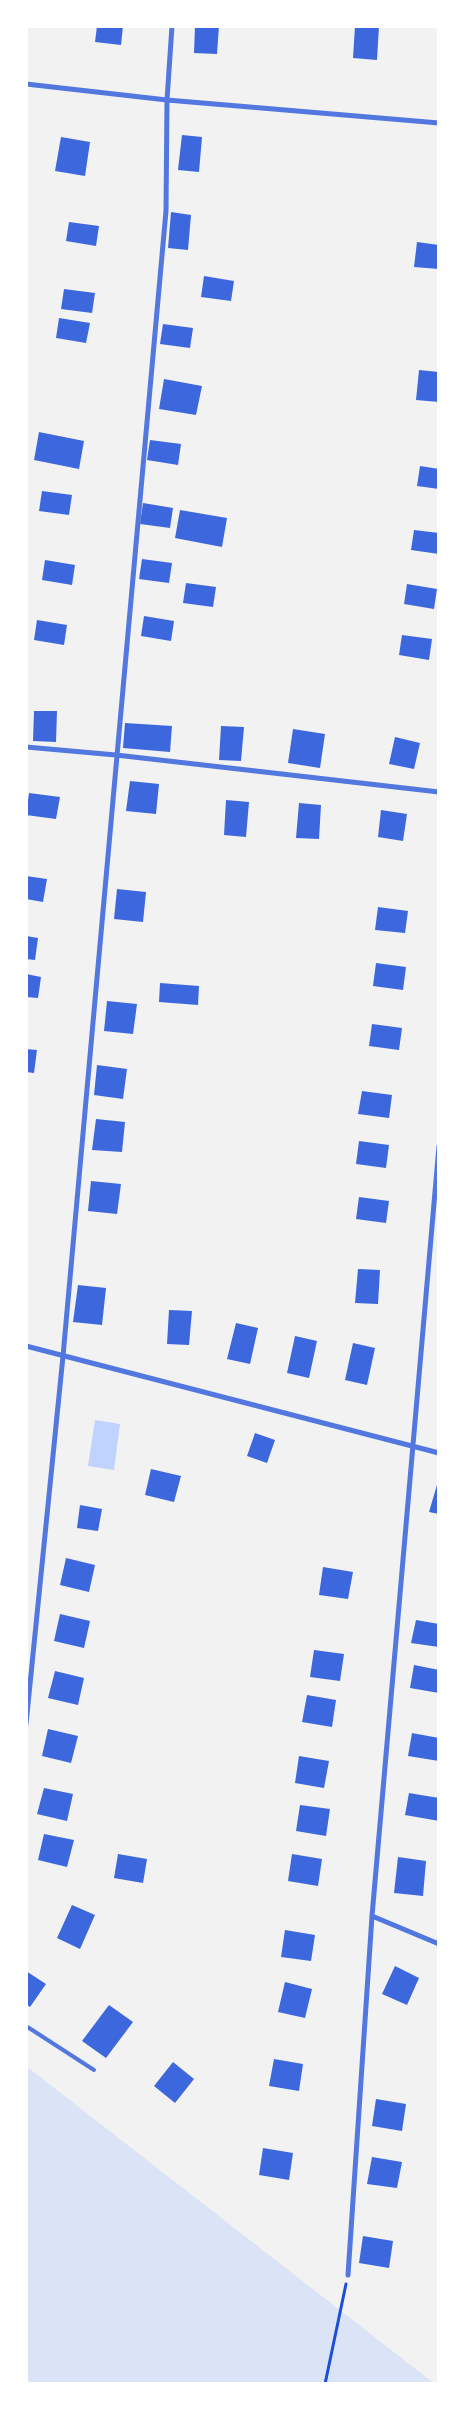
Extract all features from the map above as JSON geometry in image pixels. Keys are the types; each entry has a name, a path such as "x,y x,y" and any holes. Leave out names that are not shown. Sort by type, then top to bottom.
{"street":[{"path":"26,1724 63,1356 166,211 167,100 172,26"},
{"path":"26,84 167,100 439,123"},
{"path":"26,747 116,755 439,792"},
{"path":"348,2275 372,1916 439,1146"},
{"path":"26,1346 439,1453"},
{"path":"372,1916 439,1944"}],"lane":[{"path":"26,2026 94,2070"}],"path":[{"path":"325,2384 348,2275"}],"shaded area":[{"path":"26,2066 435,2384 26,2384"}],"water":[{"path":"95,1420 120,1424 114,1470 88,1466"}],"building":[{"path":"97,26 123,26 121,45 95,42"},
{"path":"195,26 219,26 217,54 194,53"},
{"path":"355,26 379,26 377,60 353,58"},
{"path":"182,135 202,137 199,172 178,170"},
{"path":"61,137 90,142 85,176 55,171"},
{"path":"171,212 191,215 188,250 168,248"},
{"path":"69,222 99,226 96,246 66,241"},
{"path":"417,242 439,245 439,269 414,267"},
{"path":"204,276 234,281 231,301 201,297"},
{"path":"64,289 95,293 92,313 61,309"},
{"path":"59,318 90,323 86,343 56,338"},
{"path":"163,324 193,328 190,348 160,344"},
{"path":"419,370 439,372 439,402 416,400"},
{"path":"164,379 202,386 196,415 159,409"},
{"path":"39,432 84,441 79,469 34,460"},
{"path":"150,440 181,444 178,465 147,460"},
{"path":"420,466 439,469 439,489 417,486"},
{"path":"42,491 72,495 69,515 39,511"},
{"path":"143,503 173,508 170,528 140,524"},
{"path":"180,510 227,518 222,547 175,538"},
{"path":"414,530 439,533 439,554 411,550"},
{"path":"142,559 172,563 169,583 139,579"},
{"path":"45,560 75,565 72,585 42,580"},
{"path":"186,583 216,587 213,607 183,603"},
{"path":"407,584 437,589 434,609 404,604"},
{"path":"144,616 174,621 171,641 141,636"},
{"path":"37,620 67,625 64,645 34,640"},
{"path":"402,635 432,639 429,660 399,655"},
{"path":"34,711 57,711 56,742 33,741"},
{"path":"125,723 172,726 170,752 123,748"},
{"path":"221,726 244,727 241,761 219,760"},
{"path":"293,729 325,734 320,768 288,763"},
{"path":"395,737 420,743 414,769 389,764"},
{"path":"130,781 159,784 156,814 126,811"},
{"path":"29,793 60,797 56,819 26,815"},
{"path":"226,800 249,802 246,837 224,835"},
{"path":"299,803 321,805 319,839 296,838"},
{"path":"381,810 407,814 403,841 378,837"},
{"path":"26,876 47,879 43,902 26,899"},
{"path":"117,889 146,892 143,922 114,919"},
{"path":"378,907 408,911 405,933 375,930"},
{"path":"26,936 38,938 35,960 26,959"},
{"path":"376,963 406,967 403,990 373,986"},
{"path":"26,974 41,977 38,998 26,997"},
{"path":"160,983 199,986 198,1005 159,1002"},
{"path":"107,1001 137,1004 133,1034 104,1031"},
{"path":"372,1024 402,1028 399,1050 369,1046"},
{"path":"26,1049 37,1050 34,1073 26,1072"},
{"path":"97,1065 127,1069 123,1099 94,1095"},
{"path":"362,1091 392,1095 389,1118 358,1114"},
{"path":"96,1119 125,1122 122,1152 92,1150"},
{"path":"359,1141 389,1145 386,1168 356,1164"},
{"path":"91,1181 121,1184 117,1214 88,1211"},
{"path":"359,1197 389,1201 386,1223 356,1219"},
{"path":"358,1269 380,1270 378,1304 355,1303"},
{"path":"78,1285 106,1288 102,1325 73,1322"},
{"path":"169,1310 192,1311 189,1345 167,1344"},
{"path":"236,1323 258,1328 250,1364 227,1359"},
{"path":"295,1336 317,1341 309,1378 287,1373"},
{"path":"353,1343 375,1348 367,1385 345,1380"},
{"path":"255,1433 275,1440 267,1463 247,1456"},
{"path":"151,1469 181,1476 174,1502 145,1495"},
{"path":"439,1478 439,1514 429,1512"},
{"path":"80,1505 102,1509 98,1531 77,1528"},
{"path":"66,1558 95,1565 89,1592 60,1585"},
{"path":"323,1567 353,1572 348,1599 319,1595"},
{"path":"60,1614 90,1621 84,1648 54,1641"},
{"path":"416,1620 439,1624 439,1647 411,1643"},
{"path":"314,1650 344,1654 340,1681 310,1677"},
{"path":"414,1665 439,1670 439,1693 410,1688"},
{"path":"55,1671 84,1678 78,1705 48,1698"},
{"path":"307,1695 336,1700 332,1727 302,1722"},
{"path":"48,1729 78,1736 71,1763 42,1756"},
{"path":"412,1733 439,1738 439,1761 408,1756"},
{"path":"299,1756 329,1761 324,1788 295,1783"},
{"path":"44,1788 73,1794 67,1821 37,1814"},
{"path":"409,1793 439,1798 439,1821 405,1815"},
{"path":"300,1805 330,1809 326,1836 296,1831"},
{"path":"44,1834 74,1840 67,1867 38,1860"},
{"path":"118,1854 147,1859 143,1883 114,1878"},
{"path":"292,1854 322,1859 318,1886 288,1881"},
{"path":"398,1857 426,1861 423,1896 394,1893"},
{"path":"72,1905 95,1915 80,1949 57,1938"},
{"path":"285,1930 315,1935 311,1961 281,1957"},
{"path":"395,1966 419,1978 407,2005 382,1994"},
{"path":"26,1971 46,1984 30,2007 26,2004"},
{"path":"285,1982 312,1989 305,2018 278,2012"},
{"path":"109,2005 133,2022 106,2058 82,2041"},
{"path":"274,2059 303,2064 299,2091 269,2086"},
{"path":"173,2062 194,2079 175,2103 154,2086"},
{"path":"376,2099 406,2104 402,2131 372,2126"},
{"path":"263,2148 293,2153 289,2180 259,2175"},
{"path":"372,2157 402,2162 397,2188 367,2184"},
{"path":"363,2236 393,2241 389,2268 359,2263"}]}
